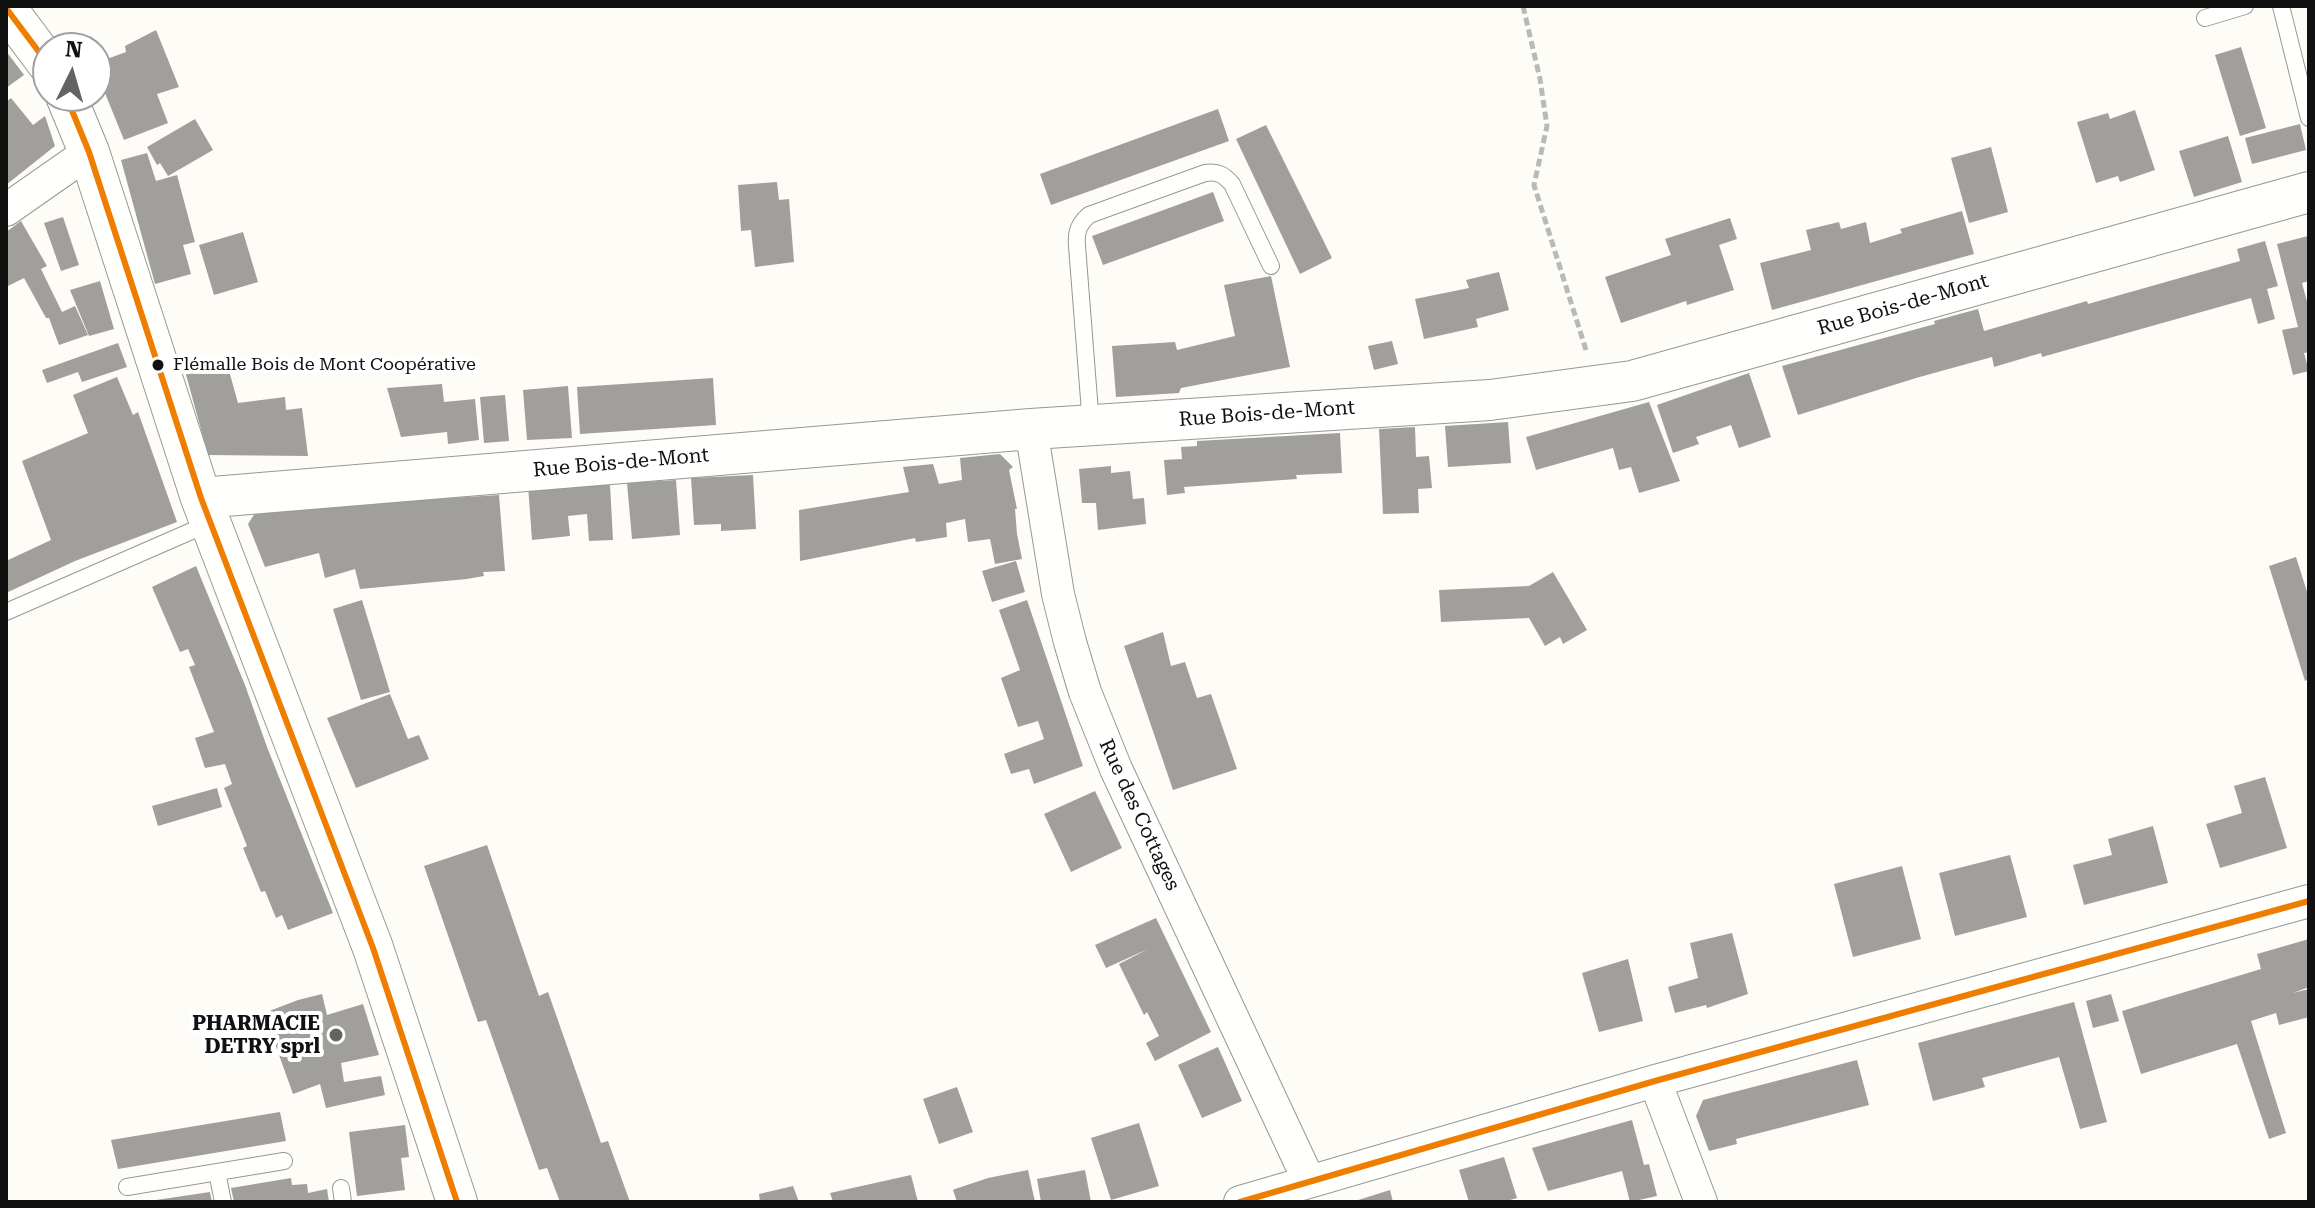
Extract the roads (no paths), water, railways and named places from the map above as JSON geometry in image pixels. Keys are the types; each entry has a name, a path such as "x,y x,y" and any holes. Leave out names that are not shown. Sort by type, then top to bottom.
{"street":[{"path":"6,8 32,43"},
{"path":"73,112 89,152 206,510 373,948 457,1202"},
{"path":"6,210 89,152"},
{"name":"Rue Bois-de-Mont","path":"206,510 1031,429 1490,400 1632,381 2309,192"},
{"name":"Rue des Cottages","path":"1031,429 1058,594 1085,692 1116,769 1309,1181"},
{"path":"1240,1202 1655,1081 2309,901"},
{"path":"1655,1081 1701,1202"}],"lane":[{"path":"2205,18 2245,6"},
{"path":"2281,6 2309,118"},
{"path":"1091,425 1076,231 1081,222 1089,215 1213,171 1224,175 1232,184 1271,266"},
{"path":"6,612 82,577 206,510"},
{"path":"127,1187 284,1161"},
{"path":"217,1172 223,1202"}],"place":[{"name":"Flémalle Bois de Mont Coopérative","path":"158,365"},
{"name":"PHARMACIE DETRY sprl","path":"336,1035"}]}
